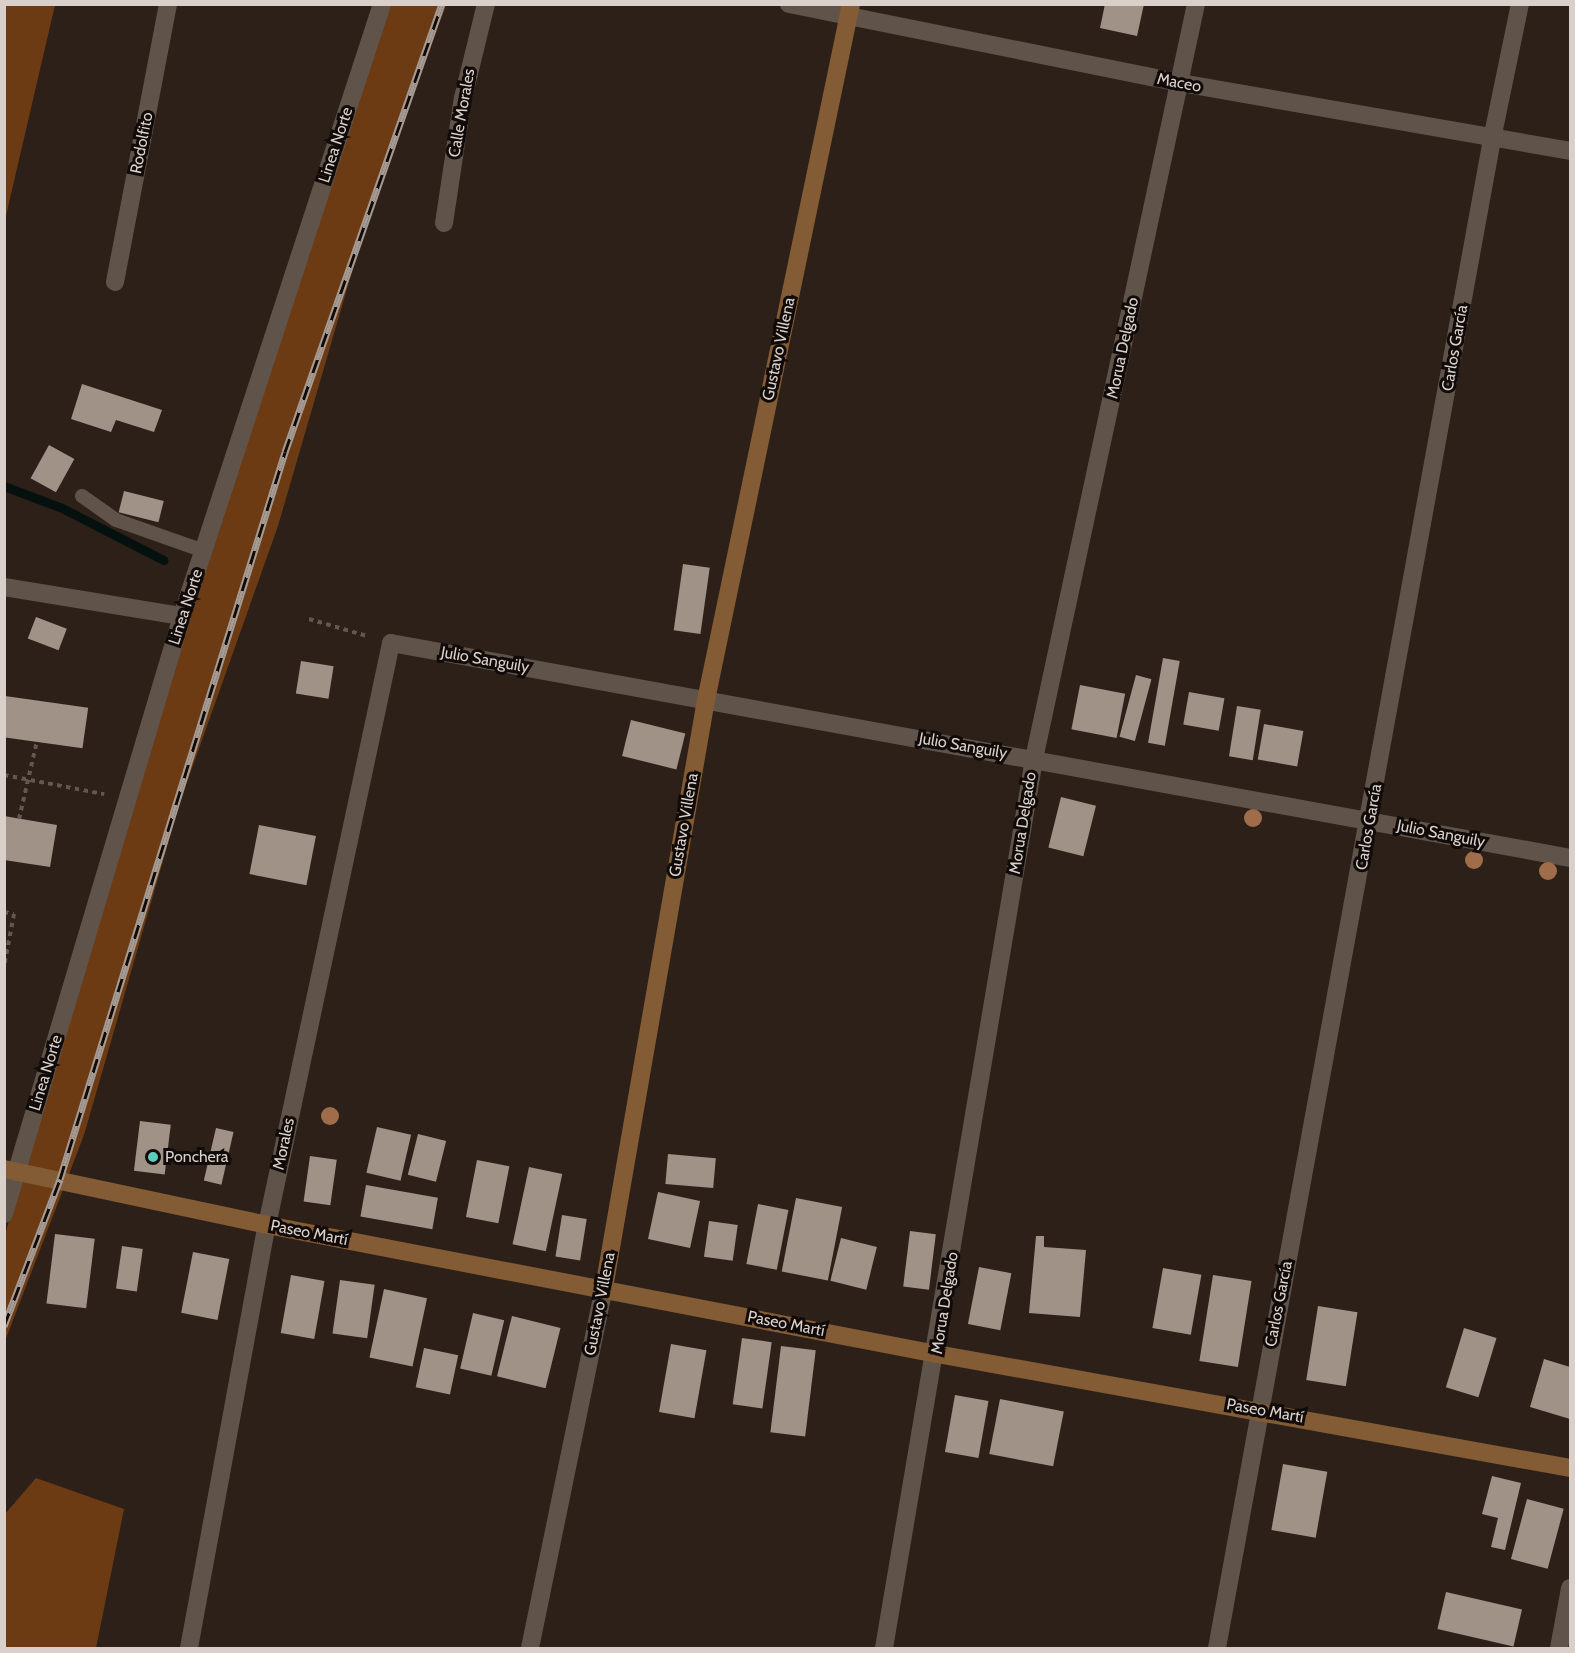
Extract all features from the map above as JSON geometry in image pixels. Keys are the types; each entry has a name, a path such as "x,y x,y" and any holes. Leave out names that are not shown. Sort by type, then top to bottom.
{"street":[{"name":"Rodolfito","path":"116,282 168,4"},
{"name":"Linea Norte","path":"4,1214 11,1170 128,799 182,616 382,4"},
{"name":"Calle Morales","path":"444,223 463,98 486,4"},
{"name":"Maceo","path":"789,4 850,10 1181,83 1570,152"},
{"name":"Morua Delgado","path":"884,1648 937,1354 1034,759 1181,83 1196,4"},
{"name":"Carlos García","path":"1217,1648 1259,1409 1371,821 1492,139 1520,4"},
{"name":"Gustavo Villena","path":"530,1648 604,1288 706,700 850,10"},
{"path":"4,586 182,616"},
{"name":"Julio Sanguily","path":"391,643 1570,858"},
{"name":"Morales","path":"189,1648 267,1225 391,643"},
{"name":"Paseo Martí","path":"11,1170 267,1225 604,1288 937,1354 1259,1409 1570,1468"},
{"path":"1558,1648 1570,1588"}],"lane":[{"path":"82,496 116,520 204,551"}],"path":[{"path":"309,619 391,643"},
{"path":"20,819 37,741"},
{"path":"4,775 128,799"},
{"path":"4,912 14,914 4,967"}],"shaded area":[{"path":"4,5 55,5 5,220"},
{"path":"382,5 446,5 365,227 278,526 180,802 84,1135 5,1341 5,1235 23,1168 182,616"},
{"path":"36,1478 124,1509 96,1648 5,1648 5,1514"}],"building":[{"path":"1105,4 1144,4 1137,36 1100,28"},
{"path":"82,384 162,410 154,432 116,420 111,432 71,419"},
{"path":"49,445 74,459 56,492 31,478"},
{"path":"124,491 164,501 158,522 119,512"},
{"path":"683,564 710,568 700,634 674,630"},
{"path":"36,617 67,629 59,650 28,638"},
{"path":"1163,658 1180,661 1165,746 1148,743"},
{"path":"301,661 334,666 328,699 296,694"},
{"path":"1136,675 1151,679 1135,741 1119,737"},
{"path":"1080,685 1125,694 1117,738 1071,729"},
{"path":"1189,692 1224,698 1219,731 1183,724"},
{"path":"5,696 88,708 82,748 4,737"},
{"path":"1237,706 1261,710 1253,760 1229,756"},
{"path":"631,720 685,734 676,769 622,756"},
{"path":"1264,724 1303,731 1297,766 1258,759"},
{"path":"1061,797 1096,806 1083,856 1048,847"},
{"path":"4,816 57,825 50,867 4,860"},
{"path":"259,825 316,836 306,885 249,874"},
{"path":"140,1121 171,1125 165,1174 134,1171"},
{"path":"377,1127 411,1135 401,1181 366,1173"},
{"path":"216,1128 234,1132 221,1185 204,1181"},
{"path":"418,1134 446,1141 436,1182 408,1175"},
{"path":"668,1154 716,1158 713,1188 665,1184"},
{"path":"310,1156 337,1160 330,1205 304,1202"},
{"path":"477,1160 509,1166 498,1223 466,1217"},
{"path":"529,1167 562,1174 546,1251 513,1244"},
{"path":"366,1185 438,1198 432,1229 360,1217"},
{"path":"658,1192 700,1201 690,1248 648,1239"},
{"path":"796,1198 842,1207 828,1281 782,1272"},
{"path":"758,1204 788,1210 777,1270 746,1264"},
{"path":"562,1215 587,1219 580,1260 555,1256"},
{"path":"709,1221 738,1225 733,1261 704,1257"},
{"path":"910,1231 936,1234 929,1290 903,1287"},
{"path":"55,1234 95,1239 86,1308 46,1303"},
{"path":"1036,1236 1044,1236 1044,1247 1086,1250 1080,1317 1029,1313"},
{"path":"841,1238 877,1247 866,1290 830,1281"},
{"path":"122,1246 143,1249 137,1292 116,1289"},
{"path":"193,1252 229,1259 217,1320 181,1313"},
{"path":"979,1267 1011,1273 1000,1330 968,1324"},
{"path":"1163,1268 1201,1275 1191,1335 1152,1328"},
{"path":"291,1275 324,1281 314,1339 281,1333"},
{"path":"1213,1275 1252,1281 1238,1367 1199,1361"},
{"path":"340,1280 375,1285 367,1338 332,1333"},
{"path":"384,1289 427,1298 412,1367 369,1357"},
{"path":"1318,1306 1358,1312 1346,1386 1306,1380"},
{"path":"473,1313 504,1320 491,1376 460,1369"},
{"path":"512,1316 561,1328 546,1388 497,1376"},
{"path":"1464,1328 1497,1338 1478,1397 1446,1387"},
{"path":"742,1338 772,1342 762,1409 733,1404"},
{"path":"671,1344 706,1350 694,1418 659,1412"},
{"path":"781,1346 816,1350 805,1437 770,1432"},
{"path":"424,1348 458,1355 450,1394 416,1387"},
{"path":"1544,1359 1570,1367 1570,1419 1530,1407"},
{"path":"955,1395 988,1401 978,1458 945,1452"},
{"path":"1000,1399 1064,1411 1053,1466 989,1454"},
{"path":"1283,1464 1327,1472 1316,1538 1271,1530"},
{"path":"1492,1476 1521,1483 1505,1550 1491,1547 1498,1518 1482,1514"},
{"path":"1527,1499 1564,1509 1548,1569 1511,1559"},
{"path":"1446,1592 1522,1610 1513,1647 1437,1629"}],"waterway":[{"path":"4,486 62,508 163,560"}],"railway":[{"path":"4,1326 60,1179 285,452 442,4"}],"place":[{"name":"Ponchera","path":"153,1157"}]}
